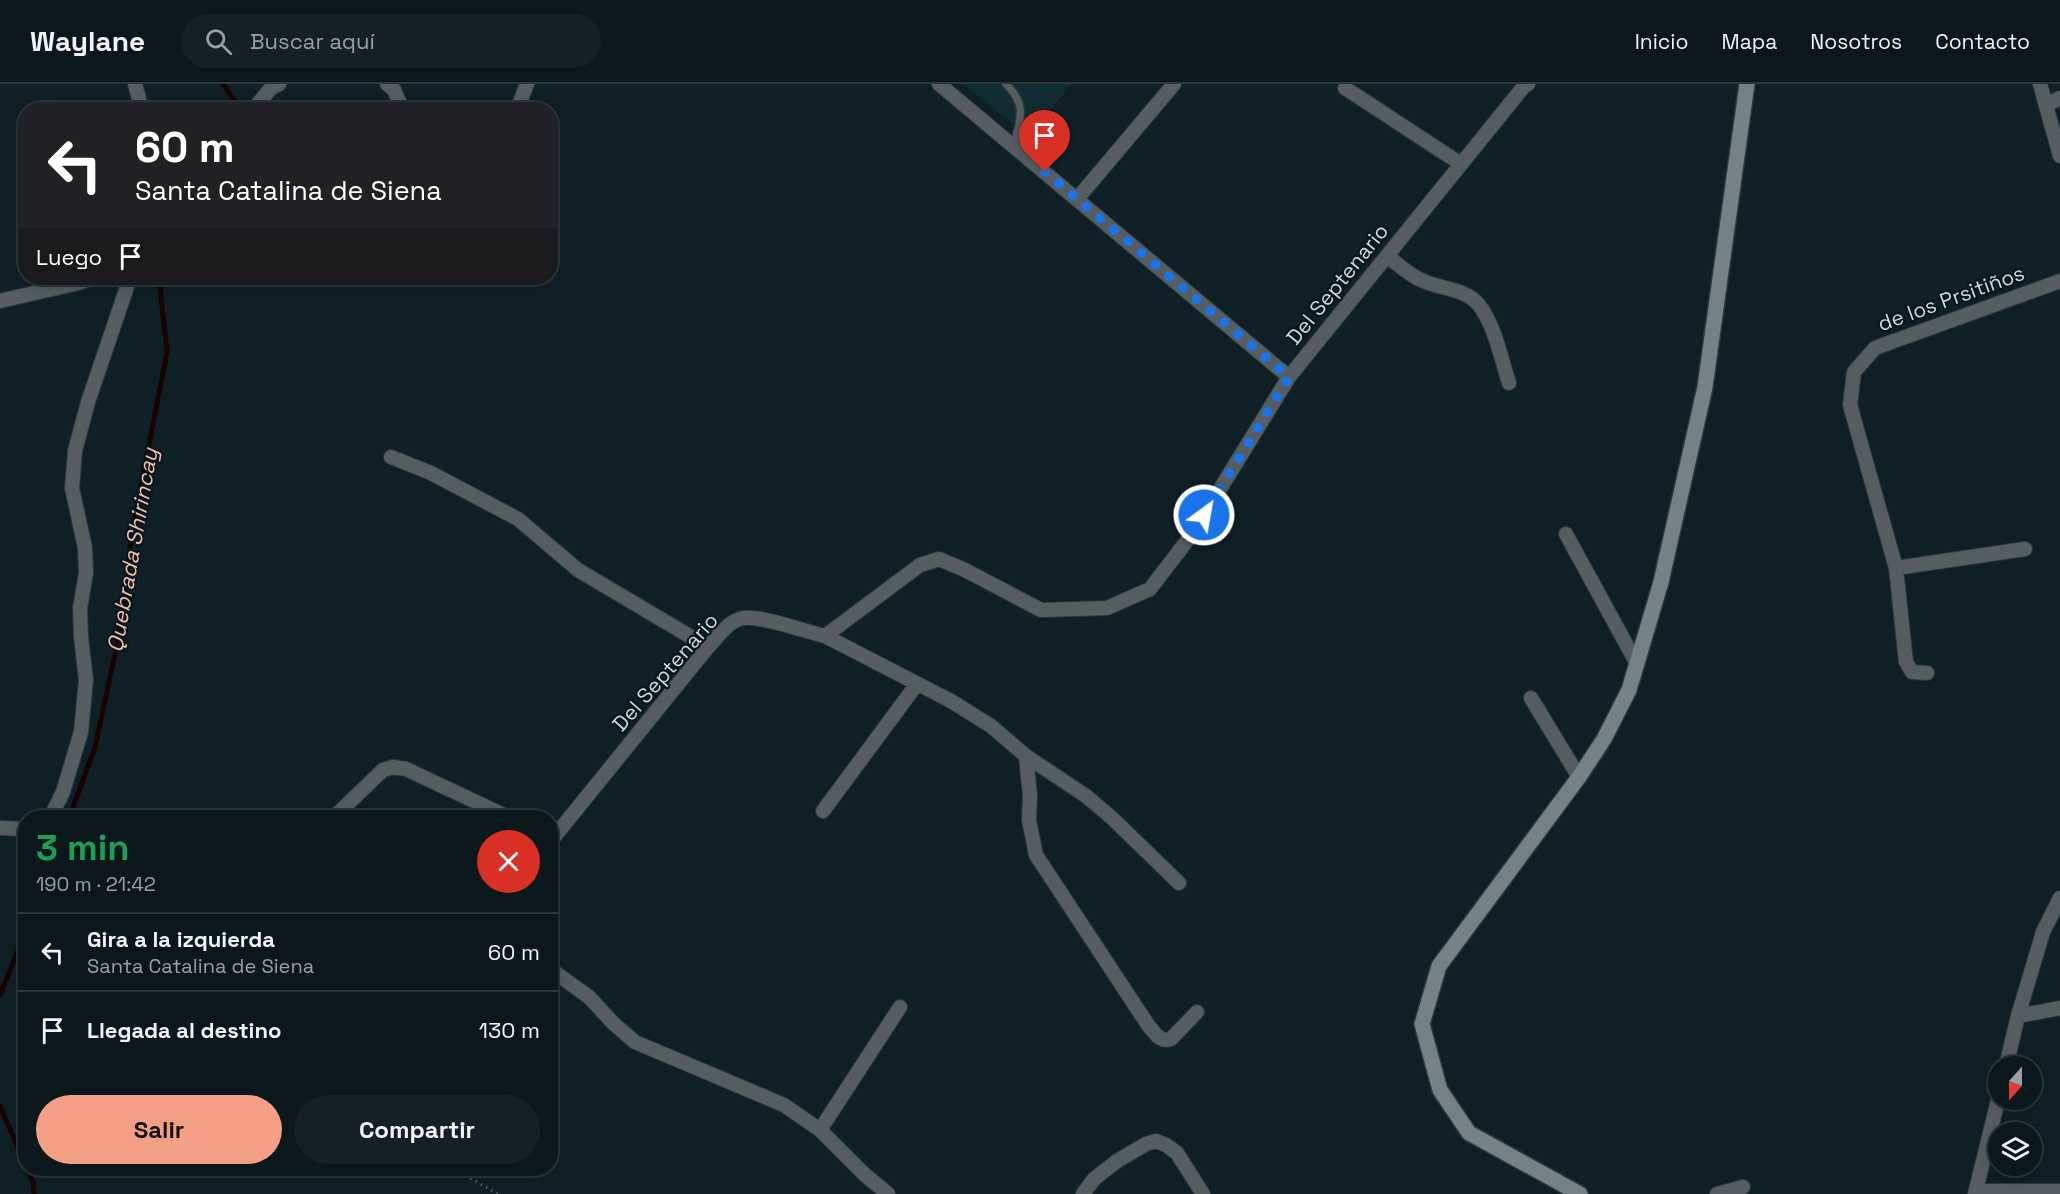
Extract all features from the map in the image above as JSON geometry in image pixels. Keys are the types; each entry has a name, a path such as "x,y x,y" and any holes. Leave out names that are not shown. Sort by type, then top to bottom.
{"street":[{"path":"135,84 140,102"},
{"path":"387,84 394,90 399,102"},
{"path":"520,102 527,84"},
{"path":"939,84 1289,377"},
{"path":"1077,199 1174,84"},
{"name":"Del Septenario","path":"558,832 708,647 729,625 744,618 825,636 920,565 939,559 1041,610 1107,608 1150,589 1193,533 1289,377 1525,84"},
{"path":"1580,1194 1469,1133 1440,1090 1422,1024 1439,966 1579,777 1604,739 1629,690 1661,582 1705,387 1747,84"},
{"path":"2040,84 2060,156"},
{"path":"260,102 275,86"},
{"path":"1346,88 1461,164"},
{"path":"2046,105 2060,98"},
{"path":"1387,256 1421,281 1467,296 1479,305 1491,328 1509,383"},
{"name":"de los Prsitiños","path":"1927,673 1912,672 1906,662 1896,568 1851,405 1854,372 1875,348 2060,281"},
{"path":"0,301 70,285"},
{"path":"54,810 63,792 81,732 86,680 80,608 86,573 85,548 72,488 75,452 88,402 128,285"},
{"path":"391,458 432,473 518,519 578,570 708,647"},
{"path":"1566,534 1637,664"},
{"path":"1896,568 2025,549"},
{"path":"825,636 951,701 991,726 1026,756 1086,796 1179,883"},
{"path":"823,812 917,684"},
{"path":"1531,698 1579,777"},
{"path":"1026,756 1030,796 1029,820 1036,855 1148,1025 1160,1039 1166,1041 1171,1039 1197,1012"},
{"path":"341,810 383,770 393,766 406,769 493,810"},
{"path":"0,828 18,828"},
{"path":"2008,1056 2043,932 2060,898"},
{"path":"558,975 589,998 635,1042 784,1105 820,1130 888,1194"},
{"path":"820,1130 900,1007"},
{"path":"2018,1017 2060,1008"},
{"path":"1996,1110 1976,1193 2060,1191"},
{"path":"1083,1194 1094,1179 1118,1161 1146,1144 1156,1141 1166,1144 1177,1154 1203,1194"},
{"path":"1717,1194 1743,1187"}],"lane":[{"path":"1006,84 1022,108 1014,146"}],"path":[{"path":"466,1176 498,1194"}],"shaded area":[{"path":"963,84 1072,84 1028,136"}],"waterway":[{"name":"Quebrada Shirincay","path":"223,84 235,102"},
{"name":"Quebrada Shirincay","path":"72,810 95,747 118,640 132,533 167,352 160,285"},
{"name":"Quebrada Shirincay","path":"0,995 18,951"},
{"name":"Quebrada Shirincay","path":"0,1106 18,1148"},
{"name":"Quebrada Shirincay","path":"30,1176 34,1194"}],"route":[{"path":"1045,172 1289,377 1204,515"}]}
